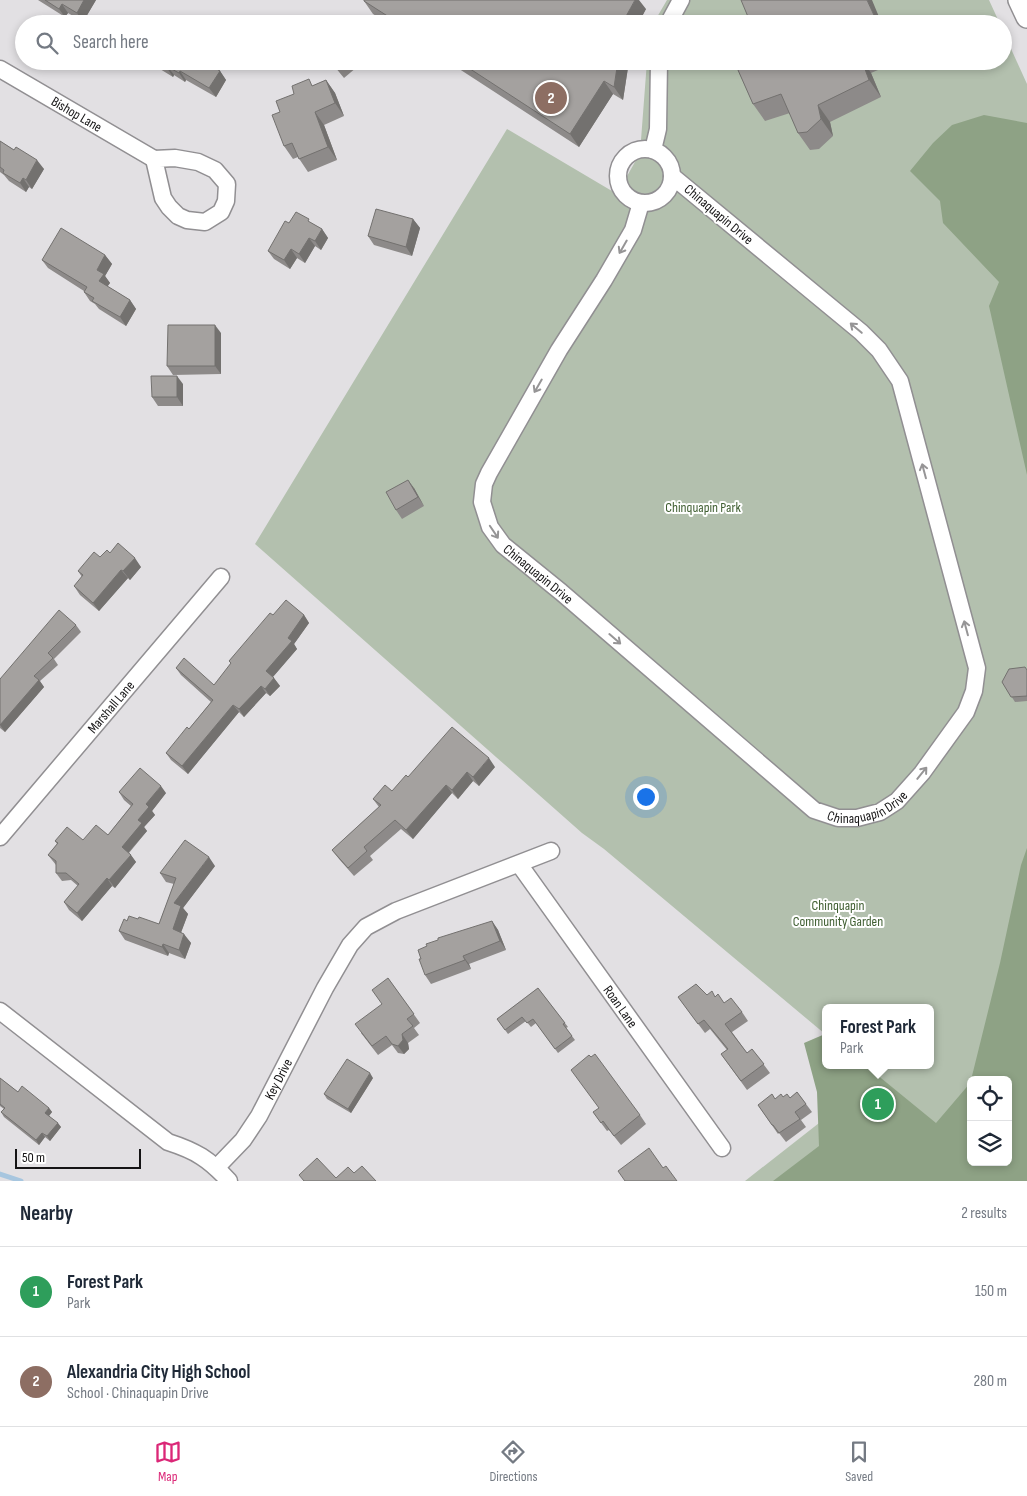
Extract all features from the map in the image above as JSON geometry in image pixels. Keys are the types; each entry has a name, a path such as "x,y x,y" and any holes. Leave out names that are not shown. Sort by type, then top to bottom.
{"main road":[{"path":"1019,0 1027,17"}],"street":[{"path":"673,15 681,0"},
{"name":"Bishop Lane","path":"0,69 154,159"},
{"path":"642,203 626,195 618,179 619,171 627,156 634,151 643,149 653,150 658,129 659,70"},
{"name":"Chinaquapin Drive","path":"653,150 666,159 671,167 672,183 663,197 649,203 642,203 634,230 546,371 489,473 482,493 485,514 490,526 503,545 561,592 814,810 838,818 857,818 880,812 897,801 922,773 966,712 974,691 977,668 900,381 879,350 860,332 672,176"},
{"path":"175,158 198,162 215,170 226,184 226,202 221,212 205,222 187,220 178,216 163,198 154,159 175,158"},
{"name":"Marshall Lane","path":"0,837 221,576"},
{"name":"Key Drive","path":"217,1167 243,1140 259,1116 318,1000 350,945 366,927 396,911 551,851"},
{"name":"Roan Lane","path":"519,864 722,1148"},
{"path":"0,1011 168,1142 194,1150 217,1167 229,1181"}],"green space":[{"path":"667,0 989,0 996,15 658,15"},
{"name":"Chinquapin Park","path":"1012,51 1027,84 1027,1181 745,1181 879,1076 870,1069 934,1069 934,1004 822,1004 822,1031 604,849 582,833 255,544 507,129 617,194 640,153 646,70 1012,70"},
{"path":"984,115 1027,123 1027,475 989,306 999,282 943,223 940,201 910,171 933,143 952,125"},
{"path":"1027,848 1027,1181 773,1181 819,1146 817,1092 804,1043 822,1035 822,1069 870,1069 936,1123 967,1087 967,1166 1012,1166 1012,1076 972,1076 1000,963 1021,865"}],"building":[{"path":"45,0 84,0 77,13 62,4 59,9"},
{"path":"635,0 627,15 386,15 364,1"},
{"path":"741,0 867,0 874,15 747,15"},
{"path":"174,70 220,71 209,88 180,71 179,73"},
{"path":"472,70 617,70 614,87 604,81 570,134"},
{"path":"738,70 865,70 869,80 818,105 821,119 807,132 798,133 781,94 753,104"},
{"path":"309,79 312,86 326,80 335,103 315,112 328,147 299,159 292,143 284,146 272,115 280,112 276,101 294,94 292,86"},
{"path":"0,141 14,150 16,147 37,160 26,180 23,178 20,183 3,173 4,170 0,167"},
{"path":"376,209 413,219 406,247 368,236"},
{"path":"296,212 322,229 315,241 309,238 299,254 291,249 284,260 268,251 285,221 289,223"},
{"path":"61,228 105,255 97,270 104,274 99,281 130,300 120,317 92,301 94,298 84,292 87,287 42,260"},
{"path":"168,325 215,325 215,366 167,366"},
{"path":"151,376 177,376 177,397 152,397"},
{"path":"408,480 418,497 396,510 386,492"},
{"path":"118,543 135,558 123,571 121,570 93,603 74,586 83,575 78,571 94,552 100,557 107,550 110,553"},
{"path":"286,600 304,615 288,638 292,641 266,671 274,678 265,689 261,686 239,709 233,705 182,766 166,753 187,727 189,729 213,700 176,668 184,658 214,685 231,663 229,661 270,613 273,615"},
{"path":"59,610 76,625 48,653 53,658 34,676 39,680 0,725 0,679"},
{"path":"1025,667 1027,670 1027,696 1011,697 1002,682 1009,669"},
{"path":"452,727 489,758 473,777 467,772 452,790 446,785 406,830 395,820 364,847 367,851 348,868 332,850 381,805 373,799 385,785 392,791 406,775 408,777"},
{"path":"140,768 161,786 146,804 149,807 138,820 142,823 122,847 131,855 109,880 107,878 77,913 64,902 79,884 66,873 56,873 56,861 48,855 58,843 55,841 67,827 83,840 96,825 108,835 133,804 119,792"},
{"path":"185,840 209,857 174,903 181,906 173,929 184,934 179,950 163,944 162,947 119,931 124,919 127,921 129,916 138,919 139,917 159,924 176,878 160,873"},
{"path":"492,921 500,941 463,956 465,960 425,975 418,950 427,946 426,944 438,940 438,938"},
{"path":"388,978 414,1014 407,1019 413,1026 402,1034 403,1040 398,1046 392,1044 386,1036 372,1046 355,1024 382,1004 372,990"},
{"path":"696,984 707,995 712,991 715,997 718,994 724,1003 731,998 742,1012 725,1024 747,1053 752,1049 764,1064 741,1081 721,1054 728,1049 704,1020 698,1024 678,997"},
{"path":"538,988 565,1023 563,1024 572,1036 555,1049 533,1019 527,1023 522,1017 505,1030 497,1019"},
{"path":"595,1054 640,1115 614,1136 603,1121 601,1123 593,1112 599,1108 571,1070 589,1055 591,1057"},
{"path":"347,1059 370,1073 348,1109 324,1094"},
{"path":"0,1078 18,1092 22,1086 49,1108 45,1113 58,1123 47,1136 42,1133 36,1140 1,1112 5,1108 0,1104"},
{"path":"797,1092 806,1104 795,1112 800,1119 779,1133 758,1105 772,1094 775,1099 781,1094 783,1097 787,1094 790,1098"},
{"path":"649,1148 663,1168 666,1166 677,1181 625,1181 618,1171"},
{"path":"317,1158 336,1178 348,1167 354,1173 362,1166 376,1181 304,1181 299,1175"}],"waterway":[{"path":"0,1174 21,1181"}],"place":[{"name":"Alexandria City High School","path":"551,98"},
{"name":"Forest Park","path":"878,1104"}],"park label":[{"name":"Chinquapin Community Garden","path":"838,914"}]}
